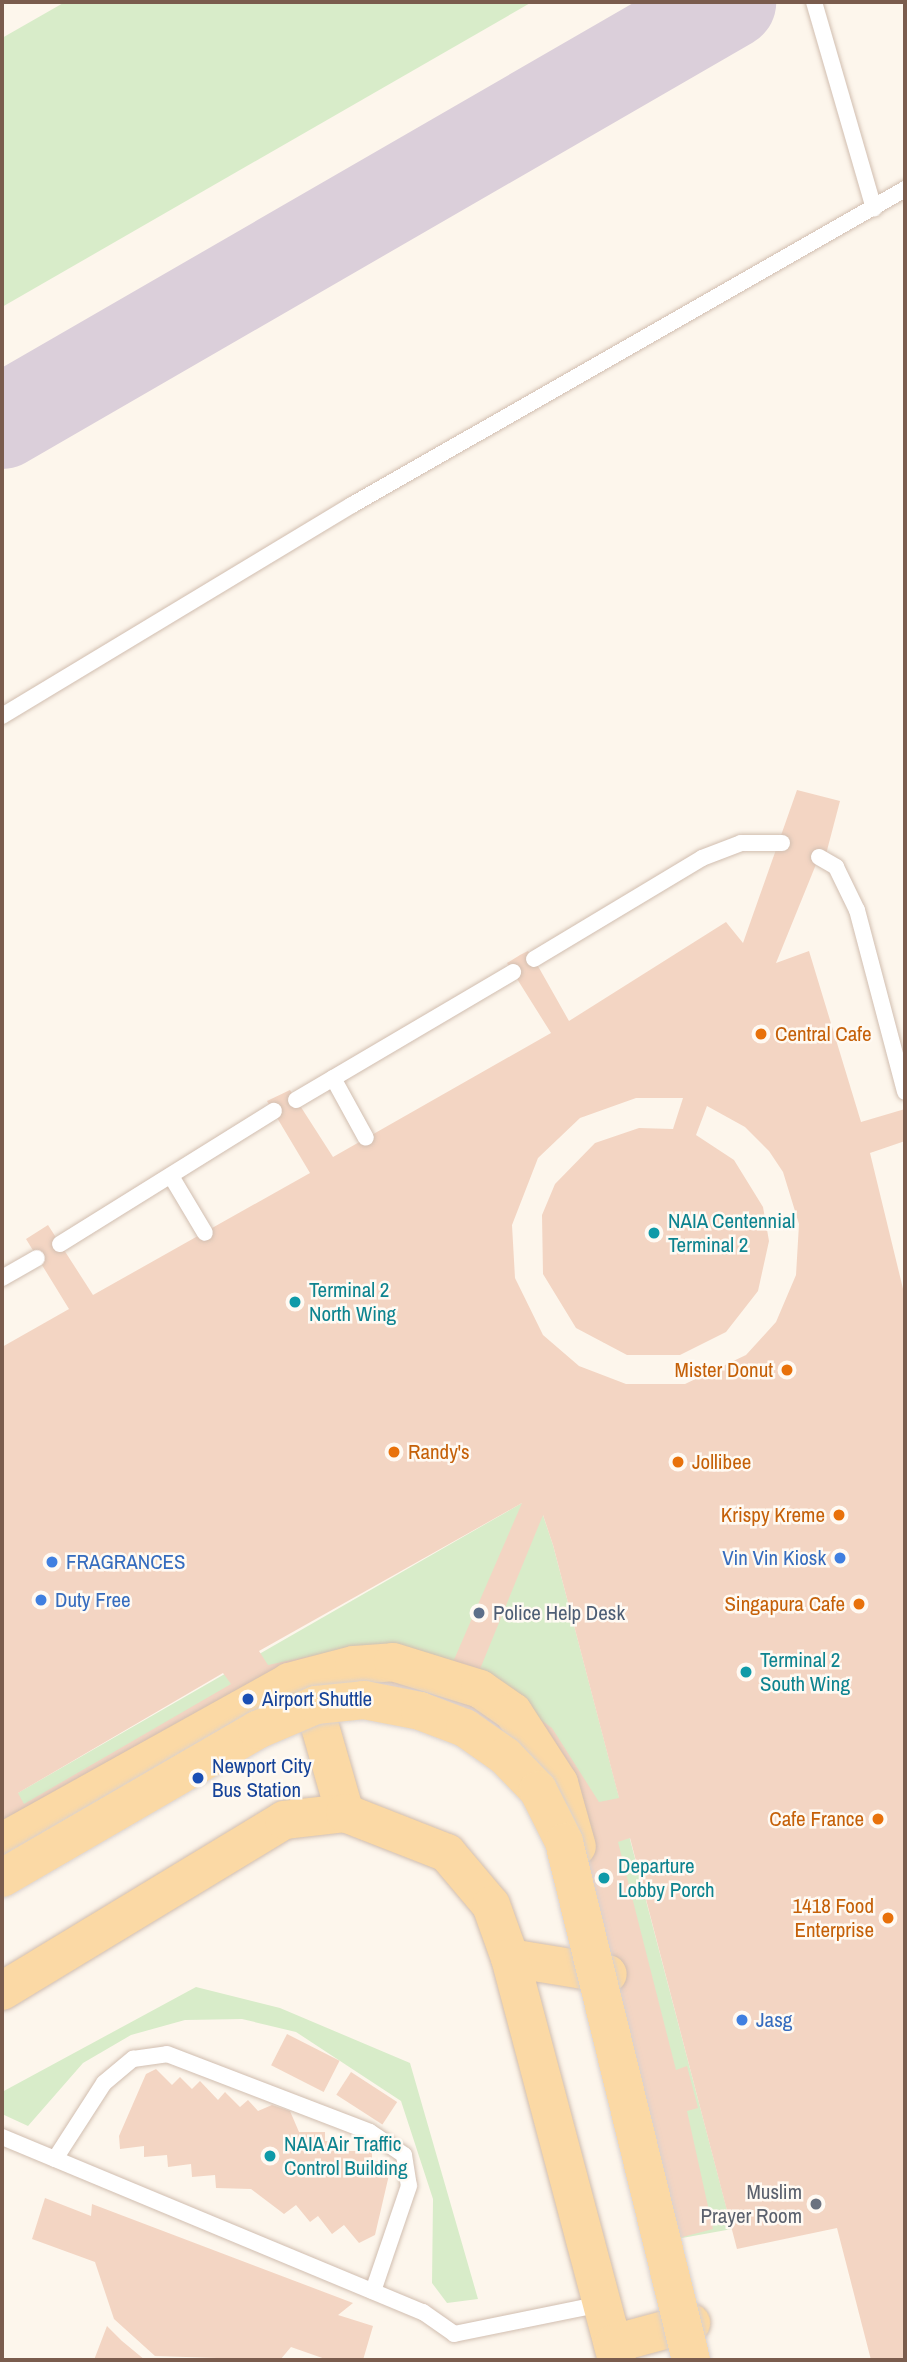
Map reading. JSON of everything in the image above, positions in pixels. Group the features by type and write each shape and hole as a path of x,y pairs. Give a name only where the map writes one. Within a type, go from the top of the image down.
{"main road":[{"path":"2,1842 202,1727 306,1678 393,1662 480,1689 513,1712 543,1749 559,1783 608,1974 691,2342"},
{"path":"306,1678 345,1813"},
{"path":"2,1878 257,1730 316,1705 364,1700 420,1710 495,1749 538,1790 564,1842 691,2342 699,2360"},
{"path":"2,1991 284,1820 345,1813 447,1853 491,1905 510,1958 615,2352 691,2342"},
{"path":"510,1958 608,1974"}],"lane":[{"path":"814,2 874,208"},
{"path":"2,716 352,505 905,189"},
{"path":"534,959 702,858 741,843 782,844"},
{"path":"819,857 836,867 858,910 905,1092"},
{"path":"296,1100 513,972"},
{"path":"333,1078 366,1138"},
{"path":"60,1244 274,1111"},
{"path":"171,1176 205,1233"},
{"path":"2,1278 37,1258"},
{"path":"55,2159 104,2083 133,2059 167,2054 370,2132 404,2155 409,2186 373,2291"},
{"path":"2,2137 423,2312 454,2334 602,2304"}],"green space":[{"path":"65,2 532,2 2,307 2,38"},
{"path":"522,1503 543,1515 553,1545 732,2229 671,2240 539,1786 374,1695 2,1866 2,1802"},
{"path":"196,1987 280,2008 410,2063 478,2299 447,2303 432,2283 433,2199 401,2101 296,2032 242,2019 185,2020 131,2035 83,2063 28,2126 2,2114 2,2092"}],"building":[{"path":"797,790 840,801 825,858 819,857 776,963 809,951 861,1122 905,1109 905,1141 870,1153 905,1297 905,2360 871,2360 837,2228 737,2249 630,1838 618,1842 676,2070 687,2066 698,2108 687,2111 713,2229 671,2240 539,1786 374,1695 2,1866 2,1347 69,1309 26,1239 48,1225 93,1295 310,1173 267,1101 290,1090 333,1157 551,1033 507,963 520,955 528,951 534,959 569,1021 726,922 743,943","holes":["636,1098 683,1098 673,1129 639,1128 595,1143 555,1184 542,1215 543,1274 576,1328 627,1355 680,1355 726,1332 758,1291 769,1241 763,1207 734,1160 696,1135 707,1106 745,1127 769,1151 783,1172 799,1224 796,1275 776,1322 746,1355 685,1384 626,1384 579,1366 543,1335 515,1278 512,1225 538,1158 580,1118","522,1503 453,1662 344,1649 268,1665 259,1651","543,1515 619,1798 599,1802 552,1728 478,1674","223,1673 231,1684 24,1804 18,1793"]},
{"path":"287,2034 340,2061 324,2092 271,2065"},
{"name":"NAIA Air Traffic Control Building","path":"156,2069 172,2085 180,2077 192,2089 200,2081 218,2100 225,2092 240,2107 248,2100 258,2111 272,2105 290,2111 299,2132 325,2132 325,2141 346,2142 347,2151 372,2151 372,2161 392,2162 375,2235 359,2243 344,2225 332,2234 318,2216 310,2222 296,2205 284,2214 251,2189 216,2188 215,2175 192,2177 191,2164 168,2167 167,2155 144,2157 144,2146 120,2149 119,2136 146,2074"},
{"path":"351,2072 397,2102 382,2125 336,2095"},
{"path":"45,2198 91,2216 92,2204 353,2303 338,2315 373,2326 363,2360 328,2360 291,2347 280,2360 155,2356 114,2319 95,2262 32,2239"},
{"path":"107,2326 122,2341 145,2360 94,2360"}],"taxiway":[{"path":"2,422 729,2"}],"place":[{"name":"Central Cafe","path":"761,1034"},
{"name":"NAIA Centennial Terminal 2","path":"654,1233"},
{"name":"Terminal 2 North Wing","path":"295,1302"},
{"name":"Mister Donut","path":"787,1370"},
{"name":"Randy's","path":"394,1452"},
{"name":"Jollibee","path":"678,1462"},
{"name":"Krispy Kreme","path":"839,1515"},
{"name":"Vin Vin Kiosk","path":"840,1558"},
{"name":"FRAGRANCES","path":"52,1562"},
{"name":"Duty Free","path":"41,1600"},
{"name":"Singapura Cafe","path":"859,1604"},
{"name":"Police Help Desk","path":"479,1613"},
{"name":"Terminal 2 South Wing","path":"746,1672"},
{"name":"Airport Shuttle","path":"248,1699"},
{"name":"Newport City Bus Station","path":"198,1778"},
{"name":"Cafe France","path":"878,1819"},
{"name":"Departure Lobby Porch","path":"604,1878"},
{"name":"1418 Food Enterprise","path":"888,1918"},
{"name":"Jasg","path":"742,2020"},
{"name":"NAIA Air Traffic Control Building","path":"270,2156"},
{"name":"Muslim Prayer Room","path":"816,2204"}]}
